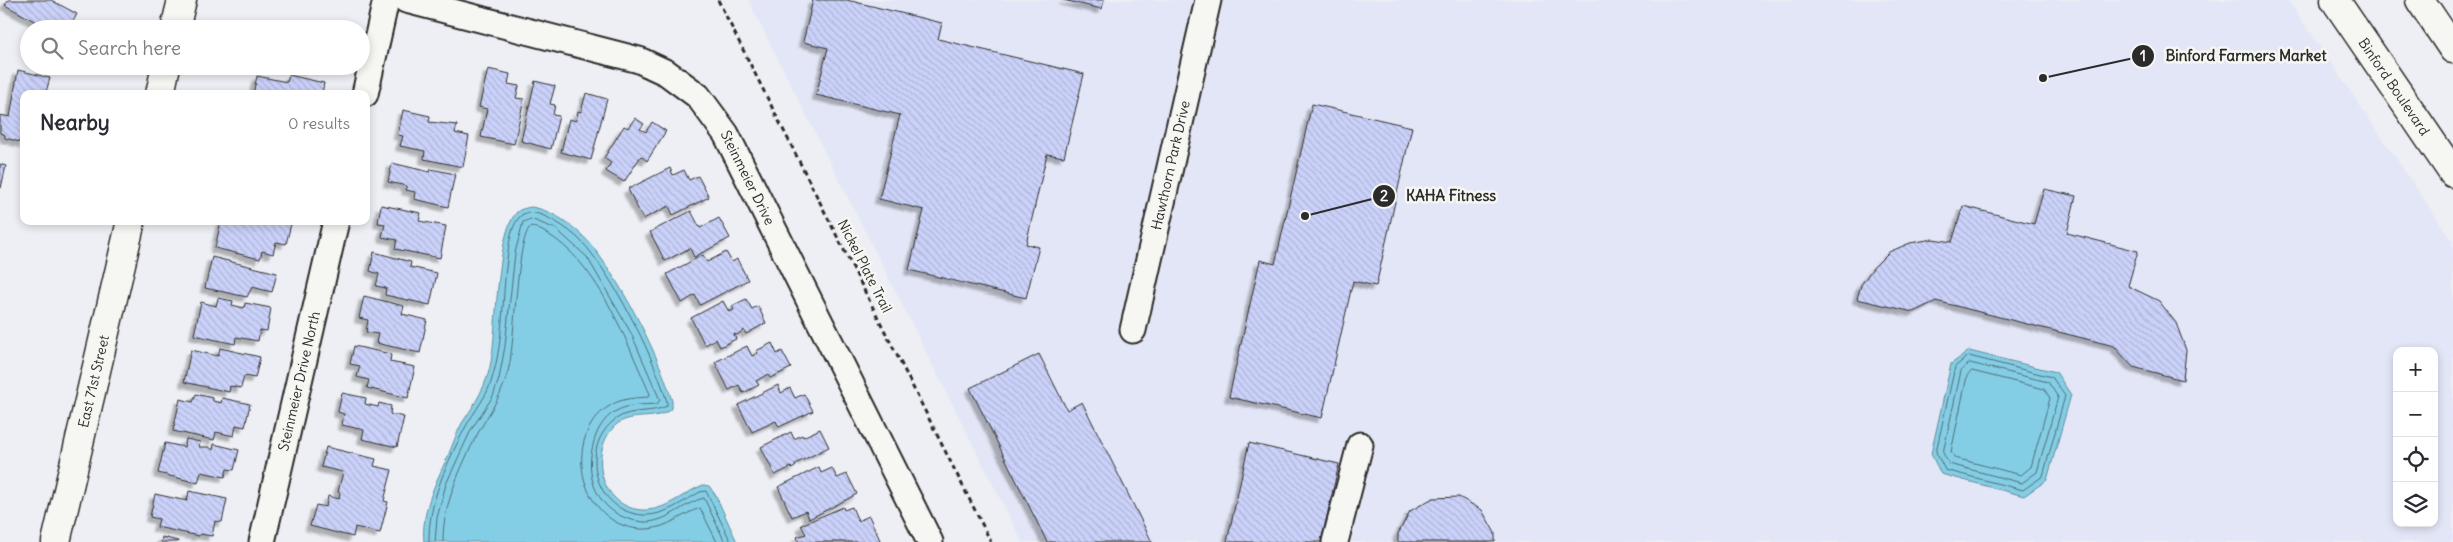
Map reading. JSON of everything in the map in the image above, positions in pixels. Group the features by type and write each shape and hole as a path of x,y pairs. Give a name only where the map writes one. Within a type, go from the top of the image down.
{"main road":[{"path":"177,20 182,0"},
{"name":"Binford Boulevard","path":"2335,0 2453,173"},
{"path":"2420,0 2453,49"},
{"path":"161,90 164,75"},
{"name":"East 71st Street","path":"56,542 129,225"}],"street":[{"path":"370,72 386,0"},
{"name":"Steinmeier Drive","path":"406,0 630,57 667,72 698,96 726,134 930,542"},
{"name":"Hawthorn Park Drive","path":"1132,330 1208,0"},
{"path":"366,90 369,75"},
{"name":"Steinmeier Drive North","path":"262,542 335,225"},
{"path":"1335,542 1360,445"}],"path":[{"name":"Nickel Plate Trail","path":"718,0 992,542"}],"shaded area":[{"path":"748,0 2288,0 2453,242 2453,542 1022,542"}],"water":[{"path":"531,207 549,212 567,223 590,244 607,266 640,323 659,364 672,401 672,408 665,413 626,420 618,423 612,429 605,441 601,455 601,469 604,482 620,503 632,508 647,510 662,507 703,485 709,486 716,496 737,542 424,542 427,509 434,488 460,427 487,379 493,347 501,260 510,223 518,211"},
{"path":"1969,351 2056,372 2071,395 2047,480 2024,496 1941,474 1931,454 1951,364"}],"building":[{"path":"8,0 51,0 77,14 74,20 32,20 5,5"},
{"path":"813,0 847,0 942,23 938,39 1084,74 1064,157 1047,154 1026,244 1039,247 1026,298 909,270 924,210 879,199 900,115 816,95 828,48 803,42"},
{"path":"1063,0 1104,0 1102,9"},
{"path":"488,69 510,74 508,84 519,86 516,98 524,99 514,144 481,137 487,109 479,107"},
{"path":"18,70 20,70 20,75 38,75 50,78 47,90 20,90 20,142 5,138 5,135 0,133 0,115 10,117"},
{"path":"289,75 324,83 323,90 254,90 257,76 287,82"},
{"path":"535,81 555,86 550,104 555,105 553,115 559,116 551,149 521,141"},
{"path":"586,93 607,99 591,160 561,152 569,119 576,121 578,111 581,112"},
{"path":"1312,104 1412,127 1376,286 1353,281 1322,418 1229,397 1260,260 1275,264"},
{"path":"403,110 430,116 429,122 457,125 455,133 469,136 463,167 424,159 425,151 400,146 403,136 398,135"},
{"path":"635,118 644,124 640,129 646,132 652,122 666,131 647,161 641,156 624,182 606,171 611,163 604,158 624,126 628,128"},
{"path":"392,163 430,172 431,169 455,174 448,207 414,199 415,192 406,190 407,186 388,182"},
{"path":"0,164 6,166 1,188 0,188"},
{"path":"670,168 673,175 684,170 689,180 698,176 709,197 673,215 669,206 643,219 628,189"},
{"path":"2044,189 2076,196 2067,233 2138,251 2128,286 2159,301 2176,323 2186,350 2183,380 2133,367 2114,346 1936,301 1913,312 1857,299 1861,285 1873,268 1889,252 1910,243 1933,239 1952,242 1963,206 2034,224"},
{"path":"381,205 421,213 419,221 446,226 440,258 395,249 397,240 382,237 385,224 378,223"},
{"path":"691,211 700,228 719,218 730,238 694,257 690,248 665,261 650,232"},
{"path":"220,225 291,225 286,244 276,242 273,254 262,251 260,259 215,248"},
{"path":"374,252 411,262 410,267 437,273 430,305 385,295 386,288 376,286 379,274 370,271"},
{"path":"726,252 732,262 737,259 748,280 700,305 695,295 682,303 667,274 703,255 707,262"},
{"path":"212,257 277,273 272,292 252,287 247,297 205,288"},
{"path":"364,296 404,306 402,314 427,320 420,353 376,343 378,334 366,332 368,320 359,318"},
{"path":"218,298 233,301 232,305 244,308 245,303 271,308 267,331 260,330 258,341 236,337 235,344 194,335 201,302 216,306"},
{"path":"746,299 752,309 758,306 766,323 746,334 744,330 737,335 734,334 736,339 720,347 716,339 705,345 691,318 723,301 729,312 734,310 732,306"},
{"path":"772,343 777,354 782,351 791,368 770,378 768,374 756,381 759,385 743,393 739,385 729,390 715,362 747,346 752,356 758,353 756,351"},
{"path":"354,346 391,354 390,362 415,367 408,398 367,388 369,380 357,377 360,366 350,364"},
{"path":"220,348 260,357 255,378 244,376 241,388 230,386 229,392 184,382 191,350 218,356"},
{"path":"1039,354 1067,410 1082,402 1152,542 1047,542 970,388"},
{"path":"778,385 781,393 790,388 795,398 804,394 813,411 779,427 776,421 752,432 738,405"},
{"path":"342,393 366,398 365,404 378,407 379,403 391,406 390,414 404,417 397,447 362,439 364,430 342,425 344,414 338,412"},
{"path":"196,394 213,398 213,401 221,403 222,398 250,404 245,427 236,425 234,436 216,432 214,440 173,431 180,399 193,402"},
{"path":"820,429 829,447 795,464 796,466 792,469 791,467 775,475 761,447 791,432 794,439"},
{"path":"186,439 200,442 199,447 209,447 213,450 214,444 239,450 234,470 227,469 225,477 201,472 198,483 158,473 165,443 184,447"},
{"path":"1249,443 1339,464 1321,542 1227,542"},
{"path":"326,447 376,459 374,466 392,470 384,501 388,502 380,533 355,527 353,537 310,526 316,505 326,507 328,496 339,499 340,493 338,492 343,472 321,467"},
{"path":"819,467 821,473 832,468 837,478 847,474 857,494 809,519 806,511 792,517 778,487"},
{"path":"189,491 227,499 222,522 215,521 212,536 200,534 199,536 157,527 159,519 150,517 155,494 187,501"},
{"path":"1459,497 1482,510 1495,533 1495,542 1398,542 1398,534 1410,511 1433,498"},
{"path":"843,507 844,510 852,507 858,521 869,516 880,540 875,542 799,542 797,537 806,534 801,525"},
{"path":"162,537 178,541 178,542 161,542"}],"place":[{"name":"Binford Farmers Market","path":"2043,78"},
{"name":"KAHA Fitness","path":"1305,216"}]}
